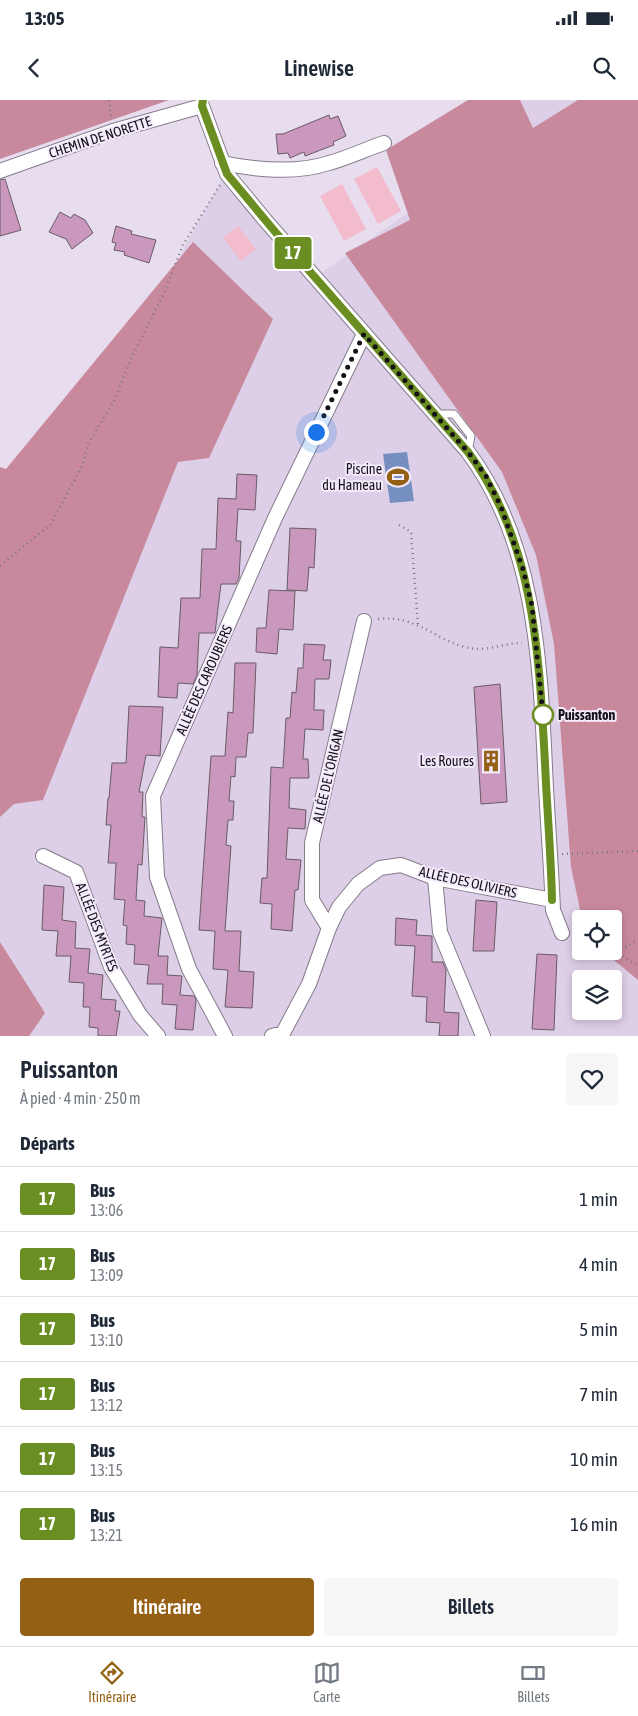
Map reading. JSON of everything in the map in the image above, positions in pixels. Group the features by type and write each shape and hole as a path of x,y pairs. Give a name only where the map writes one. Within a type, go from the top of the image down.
{"street":[{"name":"CHEMIN DE NORETTE","path":"0,170 202,103"},
{"path":"202,103 225,168 364,334 468,452 486,476 501,507 523,569 532,606 542,715 552,900 553,910 562,933"},
{"path":"225,168 302,169 329,163 384,143"},
{"name":"ALLÉE DES CAROUBIERS","path":"226,1036 189,969 157,877 153,796 275,518 364,334"},
{"name":"ALLÉE DE L'ORIGAN","path":"329,928 312,900 312,843 364,621"},
{"name":"ALLÉE DES MYRTES","path":"43,856 76,872 111,967 140,1015 158,1036"},
{"name":"ALLÉE DES OLIVIERS","path":"282,1035 309,984 329,928 339,907 358,884 380,868 401,865 435,878 552,900"},
{"path":"435,878 440,932 483,1036"}],"path":[{"path":"109,100 113,131"},
{"path":"0,566 51,524 82,466 88,444 114,401 131,359 164,293 183,245 225,168"},
{"path":"399,525 412,532 418,625"},
{"path":"364,621 404,619 464,647 480,649 508,643 536,643"},
{"path":"550,855 638,851"},
{"path":"622,948 638,939"},
{"path":"622,956 638,966"}],"shaded area":[{"path":"0,100 169,100 0,159"},
{"path":"468,100 520,100 533,128 578,100 638,100 638,980 614,960 622,960 622,910 580,910 571,867 554,644 536,555 502,472 345,253 410,220 386,150"},
{"path":"520,100 638,100 638,1036 0,1036 0,567 166,293 185,246 224,176 318,275 532,128"},
{"path":"377,167 401,211 378,224 354,179"},
{"path":"342,184 366,229 344,241 320,196"},
{"path":"238,226 256,249 241,261 223,238"},
{"path":"193,242 273,319 209,458 178,462 43,800 14,804 0,817 0,467 6,469"},
{"path":"0,942 45,1013 29,1036 0,1036"}],"water":[{"name":"Piscine du Hameau","path":"407,452 414,501 390,503 383,454"}],"building":[{"path":"329,115 330,119 338,116 346,136 333,142 334,145 305,156 304,152 290,158 288,153 278,154 276,134 283,134"},
{"path":"5,179 21,230 0,236 0,180"},
{"path":"60,212 71,218 74,214 85,220 93,233 72,249 66,239 49,232"},
{"path":"116,226 132,231 131,234 156,240 149,263 124,255 125,252 114,250 116,243 112,242"},
{"path":"237,474 257,475 255,510 238,509 236,541 241,541 239,578 236,584 221,584 215,633 199,633 197,675 193,684 178,683 177,698 158,697 160,647 178,648 181,598 200,598 202,549 216,549 218,498 236,499"},
{"path":"290,528 316,529 314,568 309,567 307,591 287,590"},
{"path":"269,590 295,591 293,630 279,629 277,654 256,652 257,628 266,628"},
{"path":"304,644 325,645 323,660 331,660 329,679 315,679 314,710 324,710 323,730 305,729 303,759 308,759 309,778 290,778 289,808 306,810 305,829 288,828 286,859 301,860 298,890 295,890 292,931 271,929 272,904 260,903 262,878 267,878 271,767 283,768 286,718 290,718 292,692 296,693 298,668 303,668"},
{"path":"235,663 256,663 253,733 248,733 246,757 236,757 235,777 231,776 229,801 234,801 233,820 228,820 226,845 231,846 225,931 241,931 239,971 254,972 252,1008 225,1007 228,970 213,969 215,931 199,930 211,756 225,756 228,712 233,713"},
{"name":"Les Roures","path":"500,684 507,802 481,804 474,687"},
{"path":"129,706 163,707 160,756 146,755 139,792 143,792 142,817 145,817 142,865 138,864 136,900 145,901 144,916 162,918 158,956 168,956 167,975 182,976 180,995 194,996 196,1000 193,1030 175,1029 177,1005 162,1004 163,984 147,984 149,965 134,964 135,945 126,944 127,926 123,925 125,900 114,899 116,863 108,863 111,825 106,825 108,798 112,763 126,763"},
{"path":"44,885 64,887 62,920 76,922 75,948 90,949 88,973 103,975 101,999 116,1000 115,1011 120,1011 116,1036 98,1036 98,1028 89,1027 90,1007 83,1007 84,983 69,982 71,956 56,956 58,931 42,930"},
{"path":"476,900 497,902 494,951 473,951"},
{"path":"396,918 417,920 416,935 432,936 432,962 443,962 446,970 444,1012 459,1013 458,1036 439,1036 440,1023 426,1022 427,997 412,996 415,946 395,945"},
{"path":"537,954 557,955 554,1030 532,1029"}],"bus line":[{"name":"17","path":"203,100 202,106 227,174 277,234 468,452 486,476 501,507 523,569 532,606 542,715 552,900"}],"place":[{"name":"Piscine du Hameau","path":"398,477"},
{"name":"Puissanton","path":"543,715"},
{"name":"Les Roures","path":"491,761"}],"route":[{"path":"316,432 364,334 468,452 486,476 501,507 523,569 532,606 543,715"}]}
